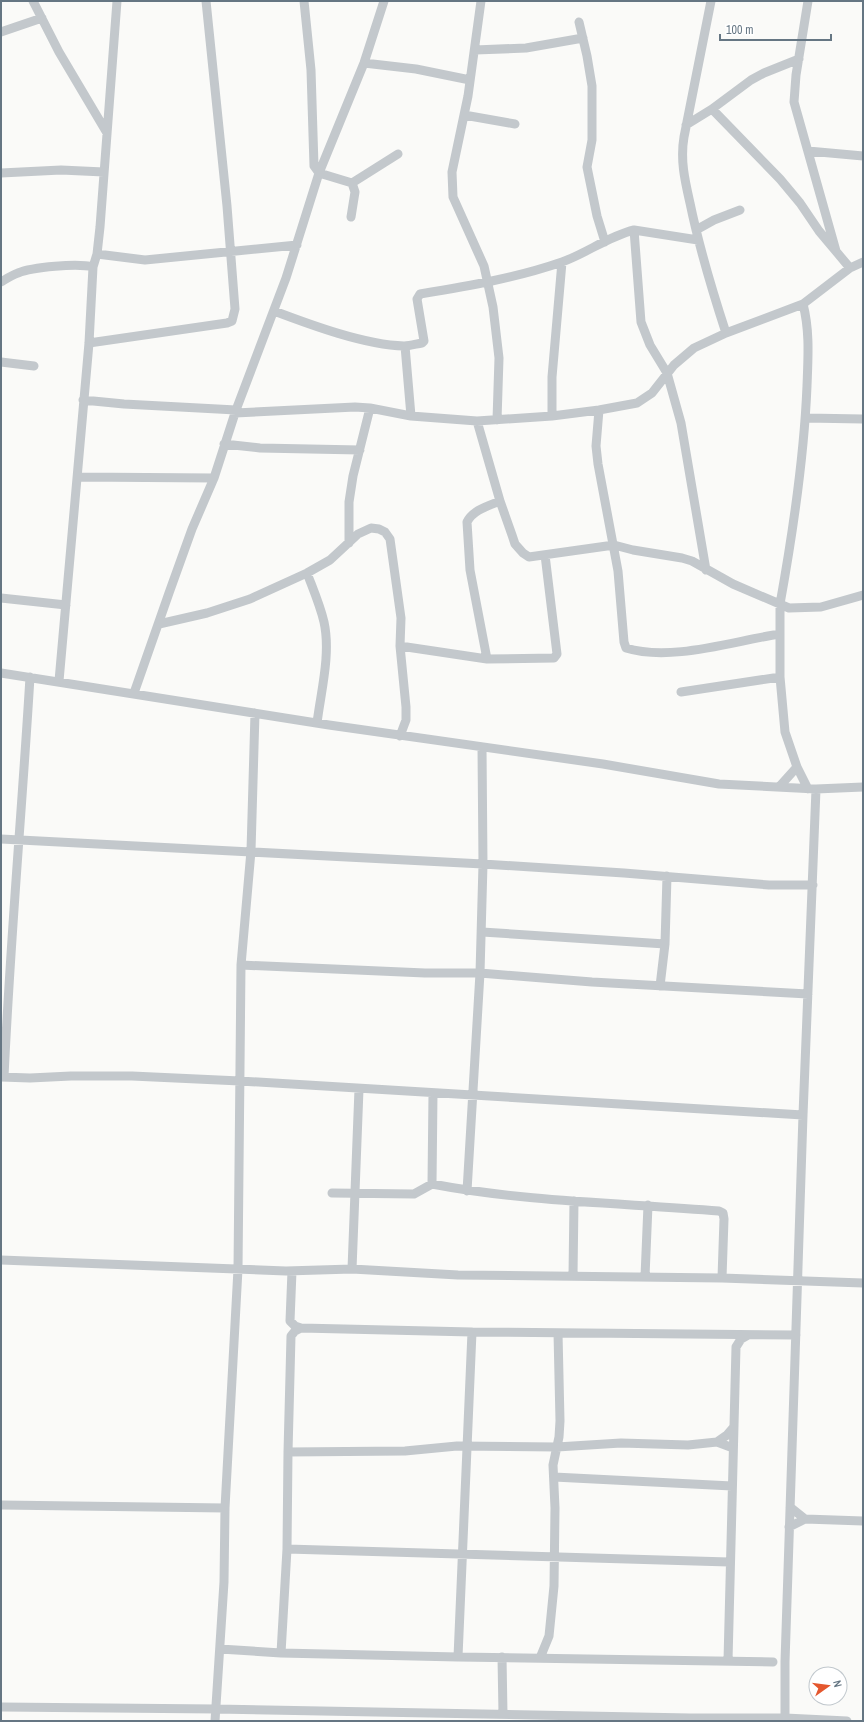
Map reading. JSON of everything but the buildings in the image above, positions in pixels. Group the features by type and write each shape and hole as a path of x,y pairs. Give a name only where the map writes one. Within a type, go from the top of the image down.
{"street":[{"path":"33,1 72,74 107,133"},
{"path":"59,681 78,477 83,400 89,343 93,267 97,254 117,1"},
{"path":"89,343 232,322 235,309 231,251 206,1"},
{"path":"304,1 311,70 314,166 319,173 352,183 398,154"},
{"path":"134,693 192,529 214,478 224,444 274,311 297,245 319,173 364,63 384,1"},
{"path":"481,1 470,80 452,172 453,197 476,245 489,283 499,358 497,420"},
{"path":"711,1 682,145 683,171 698,240 726,333"},
{"path":"808,1 794,88 794,102 829,220 836,251"},
{"path":"1,32 42,18"},
{"path":"579,22 592,86 592,140 587,167 597,216 605,242"},
{"path":"475,50 526,48 583,38"},
{"path":"686,125 712,109 751,80 764,73 799,59"},
{"path":"364,63 416,69 470,80"},
{"path":"712,109 780,179 850,268"},
{"path":"464,115 515,124"},
{"path":"808,151 863,156"},
{"path":"1,173 61,170 104,172"},
{"path":"351,217 355,192 352,183"},
{"path":"696,230 714,220 740,210"},
{"path":"634,230 641,322 650,345 667,374 681,423 706,570"},
{"path":"274,311 313,325 348,335 405,346 424,341 417,299 420,294 489,283 562,262 583,254 624,232 634,230 698,240"},
{"path":"97,254 145,260 297,245"},
{"path":"552,416 552,377 562,262"},
{"path":"83,400 236,412 339,407 370,408 411,416 476,421 552,416 599,410 637,403 652,393 674,365 694,348 726,333 803,304 850,268 863,262"},
{"path":"1,282 18,273 30,270 80,265 93,267"},
{"path":"785,1720 785,1662 789,1527 803,1115 813,885 812,789 797,767 785,732 780,677 780,604 794,520 806,418 808,328 803,304"},
{"path":"405,346 411,416"},
{"path":"1,362 34,366"},
{"path":"349,543 349,502 353,476 370,408"},
{"path":"599,410 596,446 598,464 618,571 624,642 626,648 635,651 671,654 780,634"},
{"path":"806,418 863,419"},
{"path":"476,421 500,501 515,544 529,557 614,546 682,558 692,561 706,570 789,608 820,607 863,595"},
{"path":"224,444 260,448 360,450"},
{"path":"78,477 214,478"},
{"path":"487,659 470,570 467,522 477,511 500,501"},
{"path":"159,624 230,607 307,573 330,560 358,534 371,528 379,529 385,532 390,540 401,618 400,646 406,720 400,736"},
{"path":"400,646 487,659 549,659 556,657 545,555"},
{"path":"307,573 324,622 326,636 326,655 317,723"},
{"path":"1,598 66,605"},
{"path":"1,673 400,736 603,764 719,784 812,789 863,787"},
{"path":"30,677 20,840 2,1077 30,1078 132,1076 240,1081 803,1115"},
{"path":"681,692 780,677"},
{"path":"216,1721 224,1582 226,1508 238,1269 241,965 251,851 255,713"},
{"path":"467,1191 474,1096 482,932 482,747"},
{"path":"779,787 797,767"},
{"path":"1,839 483,864 769,884 813,885"},
{"path":"660,986 665,944 667,876"},
{"path":"482,932 665,944"},
{"path":"241,965 425,973 480,973 660,986 808,994"},
{"path":"352,1269 359,1089"},
{"path":"432,1184 433,1093"},
{"path":"332,1193 356,1195 414,1194 432,1184 467,1191 574,1201 719,1211 723,1213 724,1219 722,1278"},
{"path":"573,1276 574,1201"},
{"path":"645,1277 648,1205"},
{"path":"1,1260 292,1271 352,1269 458,1275 722,1278 863,1283"},
{"path":"292,1271 290,1321 295,1326 301,1328 472,1332 796,1335"},
{"path":"281,1653 287,1549 291,1336 295,1331 301,1328"},
{"path":"458,1657 472,1332"},
{"path":"540,1658 549,1636 554,1586 554,1458 560,1421 558,1333"},
{"path":"722,1335 736,1346"},
{"path":"728,1661 729,1562 736,1346 748,1335"},
{"path":"717,1442 727,1435 733,1428"},
{"path":"288,1452 404,1451 467,1446 556,1447 621,1443 688,1445 717,1442 733,1448"},
{"path":"554,1477 732,1486"},
{"path":"1,1505 226,1508"},
{"path":"790,1507 805,1519"},
{"path":"789,1527 805,1519 863,1521"},
{"path":"287,1549 729,1562"},
{"path":"220,1649 281,1653 773,1662"},
{"path":"502,1657 503,1714"},
{"path":"1,1707 304,1711 380,1717 455,1717 503,1714 534,1718 846,1721"},
{"path":"304,1711 304,1721"}]}
